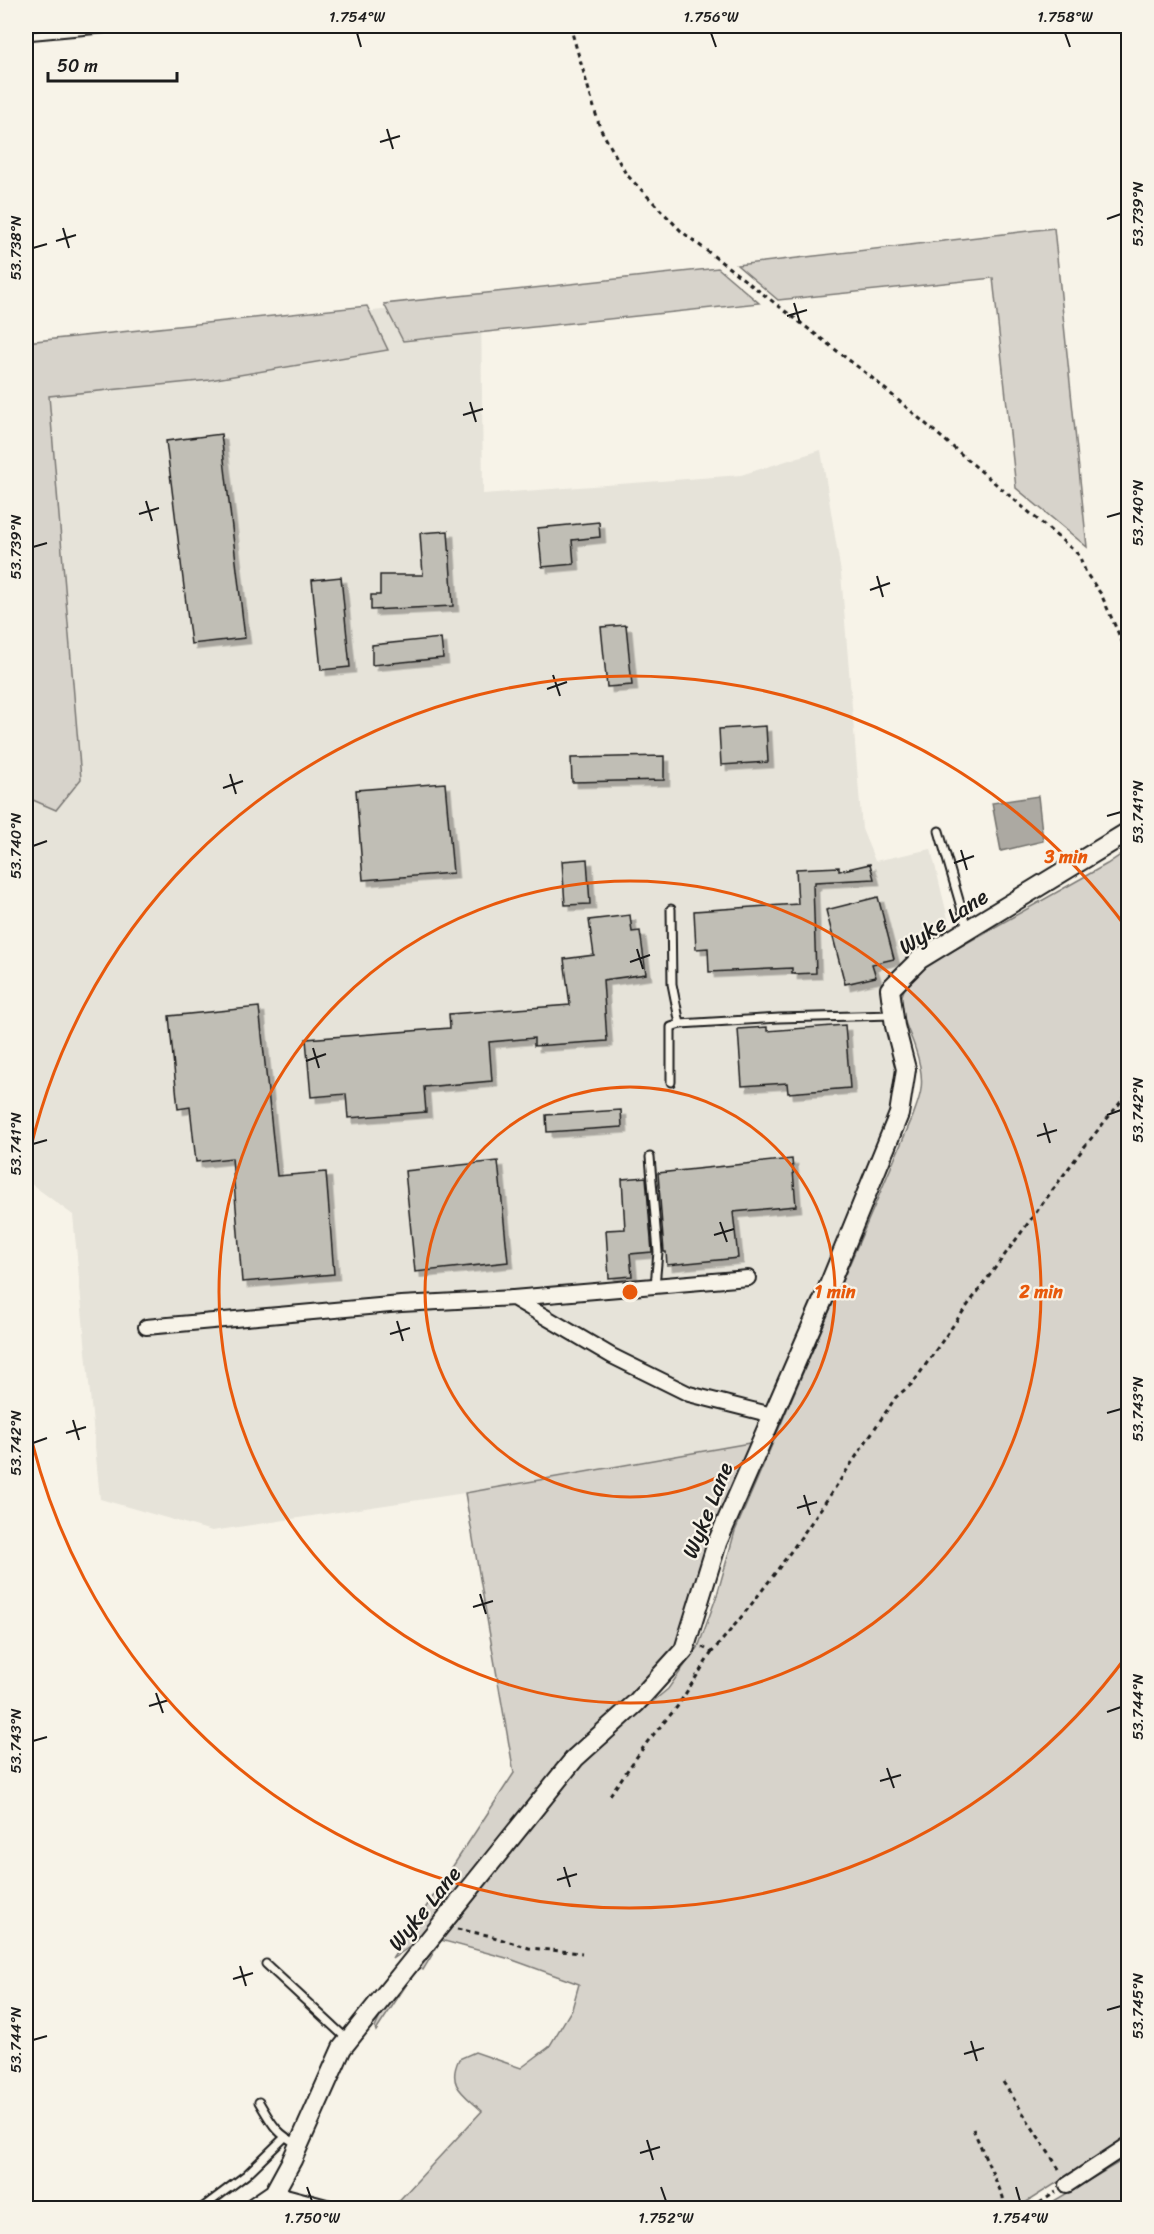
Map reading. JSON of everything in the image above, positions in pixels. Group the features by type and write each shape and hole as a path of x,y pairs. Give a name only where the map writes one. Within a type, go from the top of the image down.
{"street":[{"name":"Wyke Lane","path":"252,2208 274,2193 291,2141 348,2040 575,1758 643,1696 684,1650 717,1544 823,1300 899,1114 906,1069 893,1016 890,989 920,959 1128,832"},
{"path":"146,1327 401,1304 513,1298 748,1278"},
{"path":"513,1298 612,1356 689,1394 772,1415"},
{"path":"1067,2185 1128,2145"},
{"path":"274,2193 330,2208"}],"lane":[{"path":"26,36 132,26"},
{"path":"939,831 968,930"},
{"path":"671,909 672,984 680,1023"},
{"path":"670,1082 671,1027 680,1023 893,1016"},
{"path":"650,1157 658,1252 655,1286"},
{"path":"266,1964 348,2040"},
{"path":"202,2208 291,2141 274,2127 259,2102"}],"path":[{"path":"570,26 600,128 626,174 681,231 871,377 1079,555 1086,573 1101,594 1128,655"},
{"path":"610,1795 648,1741 677,1707 712,1652 746,1614 798,1543 896,1398 913,1383 1085,1146 1128,1094"},
{"path":"688,1639 712,1652"},
{"path":"441,1925 487,1935 529,1948 582,1953"},
{"path":"1003,2082 1061,2171 1067,2185 1032,2208"},
{"path":"973,2129 1003,2197 1004,2208"}],"shaded area":[{"path":"1054,228 1087,547 1016,488 993,278 778,300 737,265"},
{"path":"718,268 759,303 403,341 384,304"},
{"path":"481,301 483,494 741,475 821,450 841,573 862,829 875,861 931,849 953,939 890,989 895,1026 899,1114 761,1441 465,1493 212,1531 100,1499 73,1215 26,1180 26,343"},
{"path":"367,306 388,350 210,380 49,396 81,779 56,810 26,797 26,342"},
{"path":"1038,796 1043,841 1001,851 992,803"},
{"path":"1128,850 1128,2138 1017,2208 392,2208 482,2111 463,2094 456,2083 456,2068 459,2059 475,2052 521,2068 549,2047 572,2009 579,1984 510,1959 441,1940 423,1970 418,1967 376,2031 375,2028 381,2014 438,1927 392,1959 514,1773 465,1493 761,1441 684,1650 587,1749 640,1712 668,1689 699,1645 717,1595 735,1531 919,1099 920,1068 901,1002 906,986 916,974 938,959"},
{"path":"1128,2157 1128,2208 1042,2208"}],"building":[{"path":"221,434 245,638 191,644 166,441"},
{"path":"599,522 600,537 572,540 574,564 542,567 538,528"},
{"path":"448,531 453,606 371,610 371,595 380,595 380,575 423,575 420,533"},
{"path":"341,577 350,667 321,670 312,580"},
{"path":"626,625 632,685 607,687 601,627"},
{"path":"441,638 443,658 372,665 372,645"},
{"path":"766,726 768,762 721,765 719,729"},
{"path":"664,756 664,780 572,782 571,758"},
{"path":"445,783 453,873 363,880 356,790"},
{"path":"587,859 590,904 565,905 562,861"},
{"path":"870,864 874,879 815,882 813,885 816,973 792,974 792,968 709,972 708,948 696,949 694,911 798,904 796,869 839,867 839,871"},
{"path":"878,897 894,959 872,964 876,977 845,984 826,910"},
{"path":"630,915 632,932 640,931 646,974 603,980 607,1041 534,1046 534,1038 489,1042 492,1081 424,1087 426,1112 348,1118 346,1094 311,1097 306,1039 450,1028 449,1014 570,1005 564,959 594,955 589,920"},
{"path":"259,1007 277,1176 326,1172 334,1274 242,1282 232,1158 196,1162 190,1107 178,1109 169,1016"},
{"path":"845,1025 850,1088 788,1093 787,1083 742,1086 738,1029 767,1027 767,1031"},
{"path":"621,1110 622,1127 547,1132 546,1115"},
{"path":"792,1159 796,1206 733,1212 738,1258 667,1265 658,1173"},
{"path":"498,1161 508,1262 415,1272 405,1171"},
{"path":"646,1177 652,1252 630,1254 632,1276 609,1278 606,1230 625,1229 622,1179"}]}
